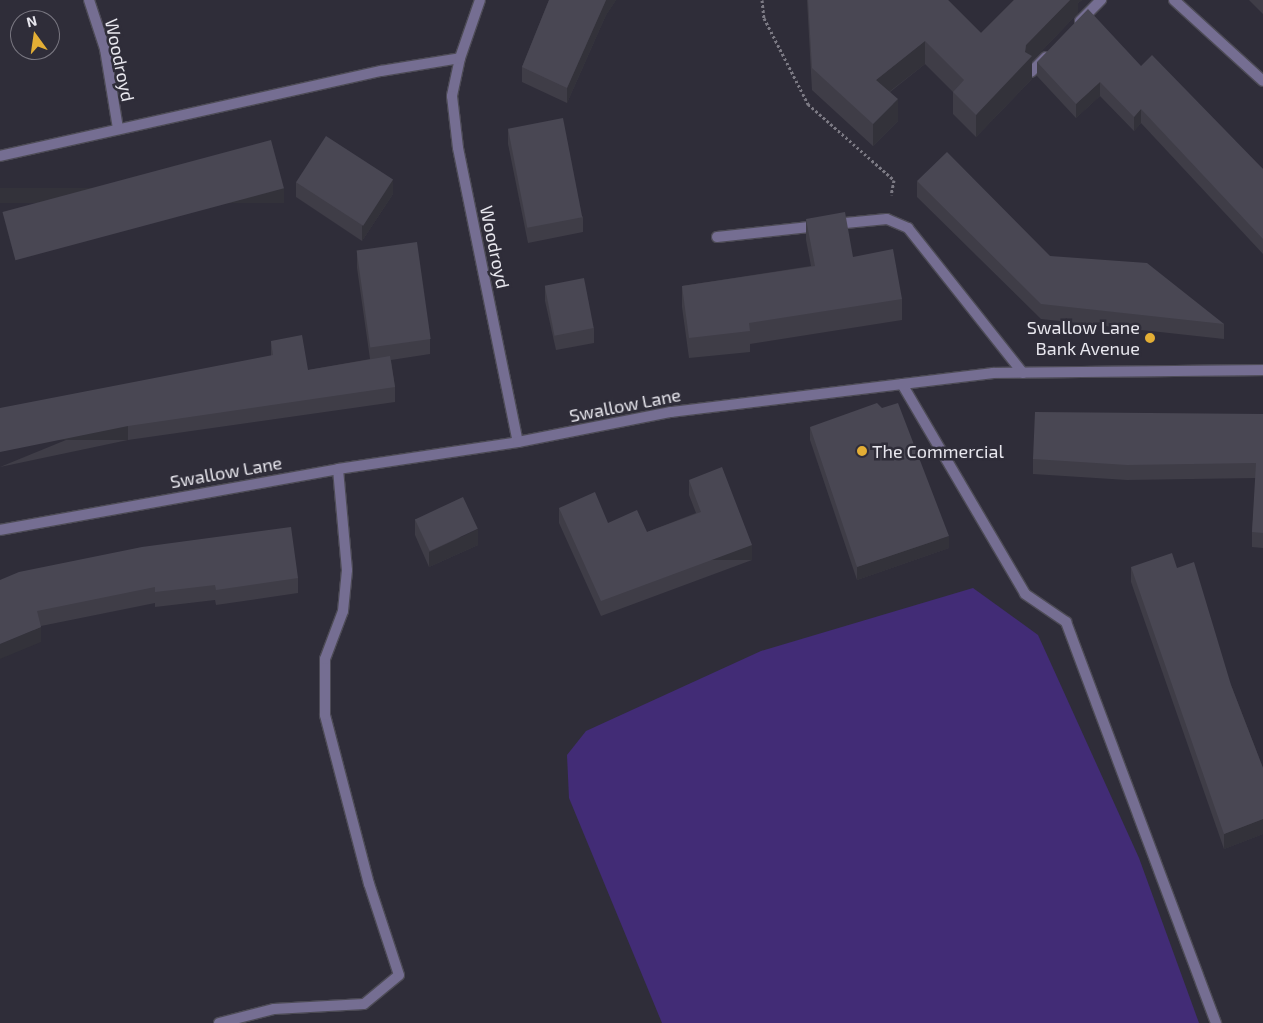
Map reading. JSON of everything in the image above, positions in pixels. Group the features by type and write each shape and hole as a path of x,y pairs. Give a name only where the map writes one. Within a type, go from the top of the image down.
{"street":[{"name":"Woodroyd","path":"89,0 105,49 118,128"},
{"name":"Woodroyd","path":"480,0 460,58 452,96 458,148 518,442"},
{"path":"1069,33 1101,0"},
{"path":"1174,0 1263,81"},
{"path":"1030,72 1056,46"},
{"name":"Woodroyd","path":"0,156 118,128 460,58"},
{"path":"717,237 887,219 908,228 1023,373"},
{"name":"Swallow Lane","path":"0,530 338,469 518,442 671,412 902,384 1023,373 1263,370"},
{"path":"902,384 1024,594 1066,622 1216,1023"},
{"path":"219,1023 274,1009 364,1004 399,975 369,884 325,715 325,659 343,610 347,570 338,469"}],"path":[{"path":"762,0 764,18 808,104 894,180 887,219"}],"shaded area":[{"path":"973,588 1038,635 1139,858 1199,1023 662,1023 569,798 567,755 586,731 761,651"}],"building":[{"path":"549,0 606,0 567,88 522,67"},
{"path":"808,0 948,0 981,33 1014,0 1070,0 1026,45 1025,52 1032,56 976,115 953,92 964,80 925,41 876,80 898,99 873,124 812,68"},
{"path":"1088,9 1141,66 1152,55 1263,169 1263,239 1141,109 1134,117 1100,82 1076,104 1037,62"},
{"path":"563,118 582,217 527,228 508,129"},
{"path":"326,136 393,180 363,226 296,182"},
{"path":"271,140 284,188 15,260 2,212"},
{"path":"947,152 1050,256 1147,263 1224,324 1041,304 917,181"},
{"path":"845,212 853,257 893,249 902,299 749,323 750,331 689,338 682,286 815,266 806,219"},
{"path":"417,242 431,339 370,348 357,250"},
{"path":"584,278 594,328 554,336 545,286"},
{"path":"302,335 308,370 390,356 395,387 128,426 0,452 0,408 273,355 271,341"},
{"path":"877,403 882,408 898,403 949,536 857,567 810,427"},
{"path":"1035,412 1263,414 1263,533 1252,532 1256,463 1127,465 1033,459"},
{"path":"722,467 752,545 601,601 559,508 595,492 608,523 637,510 647,532 701,512 689,480"},
{"path":"463,497 478,529 430,551 415,519"},
{"path":"291,527 298,578 216,590 215,585 155,592 155,587 37,611 41,627 0,644 0,580 19,572 142,547"},
{"path":"1172,553 1177,568 1194,562 1231,685 1263,768 1263,819 1224,834 1131,567"}],"place":[{"name":"Swallow Lane Bank Avenue","path":"1150,338"},
{"name":"The Commercial","path":"862,451"}]}
